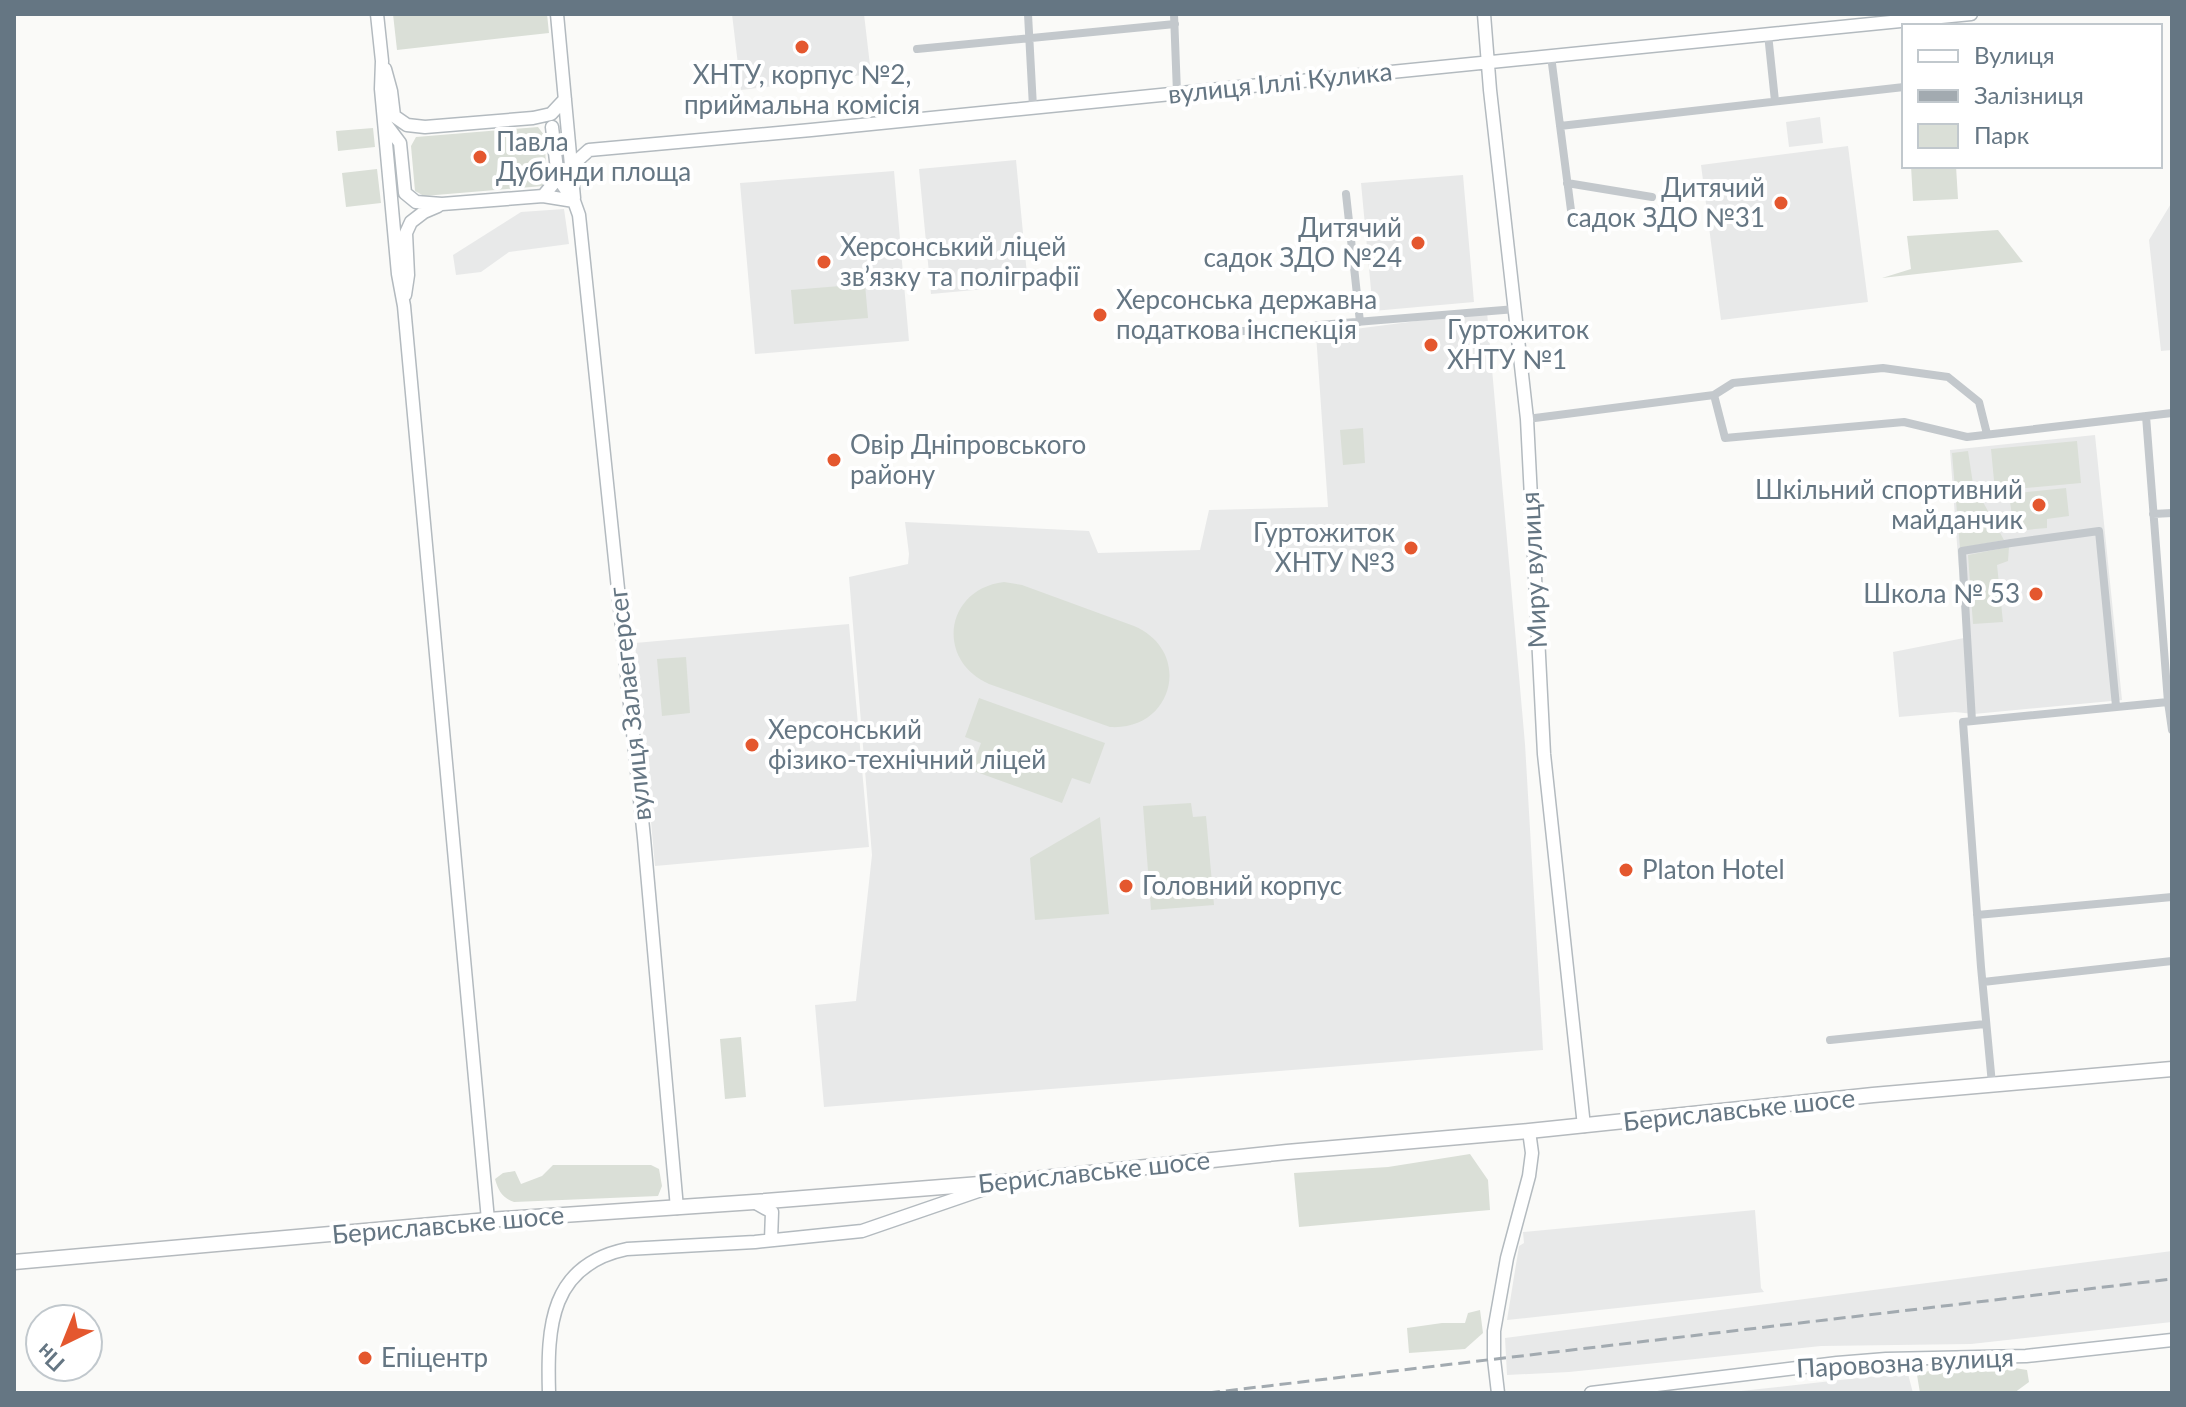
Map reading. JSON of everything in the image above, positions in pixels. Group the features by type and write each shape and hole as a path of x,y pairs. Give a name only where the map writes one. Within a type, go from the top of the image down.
{"main road":[{"name":"Бериславське шосе","path":"14,1262 488,1220 1005,1182 1287,1152 2172,1069"}],"street":[{"path":"377,14 398,274 404,306 488,1220"},
{"path":"382,61 394,116 407,125 425,127 551,114 565,99 557,14"},
{"path":"1028,14 1033,107"},
{"name":"Миру вулиця","path":"1484,14 1527,419 1544,754 1584,1126"},
{"name":"вулиця Іллі Кулика","path":"589,150 1971,14"},
{"path":"917,49 1029,39 1174,19 1177,93"},
{"path":"1768,34 1775,101"},
{"path":"1551,56 1572,218"},
{"path":"1560,126 1902,87"},
{"name":"вулиця Залаегерсег","path":"565,99 644,838 677,1208"},
{"path":"533,118 589,150 543,196"},
{"path":"385,123 400,143 405,193 416,202 442,204 543,196 574,201"},
{"path":"389,159 409,133 425,127"},
{"path":"552,127 558,178 574,201"},
{"path":"1567,183 1652,197"},
{"path":"1346,194 1360,322"},
{"path":"404,306 408,275 406,233 411,222 442,204"},
{"path":"1183,336 1516,309"},
{"path":"1527,419 1714,395 1733,383 1883,368 1948,377 1979,402 1987,434"},
{"path":"1714,395 1725,438 1904,422 1967,437 2172,413"},
{"path":"2146,416 2153,514 2167,609 2172,730"},
{"path":"2153,514 2172,513"},
{"path":"1992,1084 1977,915 1962,551 2099,531 2116,706"},
{"path":"1968,721 2170,702"},
{"path":"1977,915 2172,897"},
{"path":"1983,982 2172,961"},
{"path":"1830,1040 1985,1024"},
{"path":"1498,1393 1494,1331 1507,1258 1529,1176 1532,1153 1529,1131"},
{"path":"549,1393 548,1361 555,1310 562,1293 579,1270 610,1253 627,1249 862,1231 1005,1182"},
{"path":"754,1202 772,1212 771,1240"},
{"name":"Паровозна вулиця","path":"1591,1393 1837,1363 2026,1356 2172,1340"}],"shaded area":[{"name":"ХНТУ, корпус №2, приймальна комісія","path":"732,14 864,14 871,74 741,90"},
{"path":"1820,117 1823,143 1789,147 1786,122"},
{"name":"Дитячий садок ЗДО №31","path":"1848,146 1868,302 1721,320 1701,165"},
{"path":"1016,160 1028,285 931,294 919,169"},
{"name":"Херсонський ліцей зв’язку та поліграфії","path":"894,171 909,341 755,354 740,183"},
{"name":"Дитячий садок ЗДО №24","path":"1463,175 1474,302 1373,311 1361,183"},
{"path":"2172,202 2172,350 2161,351 2149,240"},
{"path":"564,209 569,244 509,252 481,272 456,275 453,255 521,212"},
{"path":"1487,312 1525,744 1543,1050 824,1107 815,1005 856,1001 872,855 849,577 908,564 905,522 1089,531 1098,553 1200,550 1209,510 1328,507 1316,334"},
{"name":"Школа № 53","path":"2095,435 2122,700 1974,714 1955,712 1899,717 1893,652 1964,638 1950,450"},
{"name":"Херсонський фізико-технічний ліцей","path":"849,624 869,847 655,866 635,643"},
{"path":"1755,1210 1761,1288 1764,1292 1507,1320 1519,1246 1524,1243 1523,1232"},
{"path":"2172,1251 2172,1322 1971,1344 1821,1346 1569,1372 1507,1375 1505,1338"},
{"path":"1908,1374 1913,1393 1723,1393 1867,1377"}],"green space":[{"path":"393,14 547,14 549,33 397,50"},
{"path":"538,127 544,135 547,178 543,186 424,196 415,191 411,146 416,137"},
{"path":"373,128 375,147 338,151 336,131"},
{"path":"1911,168 1956,168 1958,199 1913,201"},
{"path":"377,169 381,203 346,207 342,173"},
{"path":"1998,230 2023,262 1882,278 1911,269 1907,236"},
{"path":"865,284 868,318 794,324 791,290"},
{"path":"1363,428 1365,463 1343,465 1340,430"},
{"path":"2077,441 2081,483 1995,491 1991,449"},
{"path":"1968,451 1973,484 2004,540 1960,548 1952,453"},
{"name":"Шкільний спортивний майданчик","path":"2066,488 2069,516 2047,519 2047,528 2014,531 2009,494"},
{"path":"2009,547 2008,561 1997,565 2003,622 1973,624 1968,555"},
{"path":"1004,582 1022,585 1134,626 1153,638 1164,653 1169,670 1168,687 1161,703 1149,716 1132,725 1110,727 989,684 972,673 960,659 954,643 954,627 959,611 969,598 984,587"},
{"path":"686,657 690,713 662,716 657,659"},
{"path":"979,698 1105,743 1090,784 1072,778 1062,803 971,770 981,743 965,737"},
{"path":"1191,803 1193,817 1206,816 1214,905 1151,910 1143,806"},
{"path":"1100,817 1109,914 1035,920 1030,858"},
{"path":"741,1037 746,1097 725,1099 720,1039"},
{"path":"1470,1154 1488,1180 1490,1210 1299,1227 1294,1173 1388,1167"},
{"path":"553,1165 651,1165 659,1169 662,1186 658,1196 514,1202 501,1193 495,1179 503,1173 515,1171 521,1184 542,1176"},
{"path":"1480,1310 1483,1333 1465,1349 1409,1353 1407,1328 1465,1323 1468,1313"},
{"path":"2009,1367 2027,1370 2029,1382 2014,1393 1920,1393 1917,1375 1937,1368"}],"railway":[{"path":"1208,1393 2172,1279"}],"place":[{"name":"ХНТУ, корпус №2, приймальна комісія","path":"802,47"},
{"name":"Павла Дубинди площа","path":"480,157"},
{"name":"Дитячий садок ЗДО №31","path":"1781,203"},
{"name":"Дитячий садок ЗДО №24","path":"1418,243"},
{"name":"Херсонський ліцей зв’язку та поліграфії","path":"824,262"},
{"name":"Херсонська державна податкова інспекція","path":"1100,315"},
{"name":"Гуртожиток ХНТУ №1","path":"1431,345"},
{"name":"Овір Дніпровського району","path":"834,460"},
{"name":"Шкільний спортивний майданчик","path":"2039,505"},
{"name":"Гуртожиток ХНТУ №3","path":"1411,548"},
{"name":"Школа № 53","path":"2036,594"},
{"name":"Херсонський фізико-технічний ліцей","path":"752,745"},
{"name":"Platon Hotel","path":"1626,870"},
{"name":"Головний корпус","path":"1126,886"},
{"name":"Епіцентр","path":"365,1358"}]}
